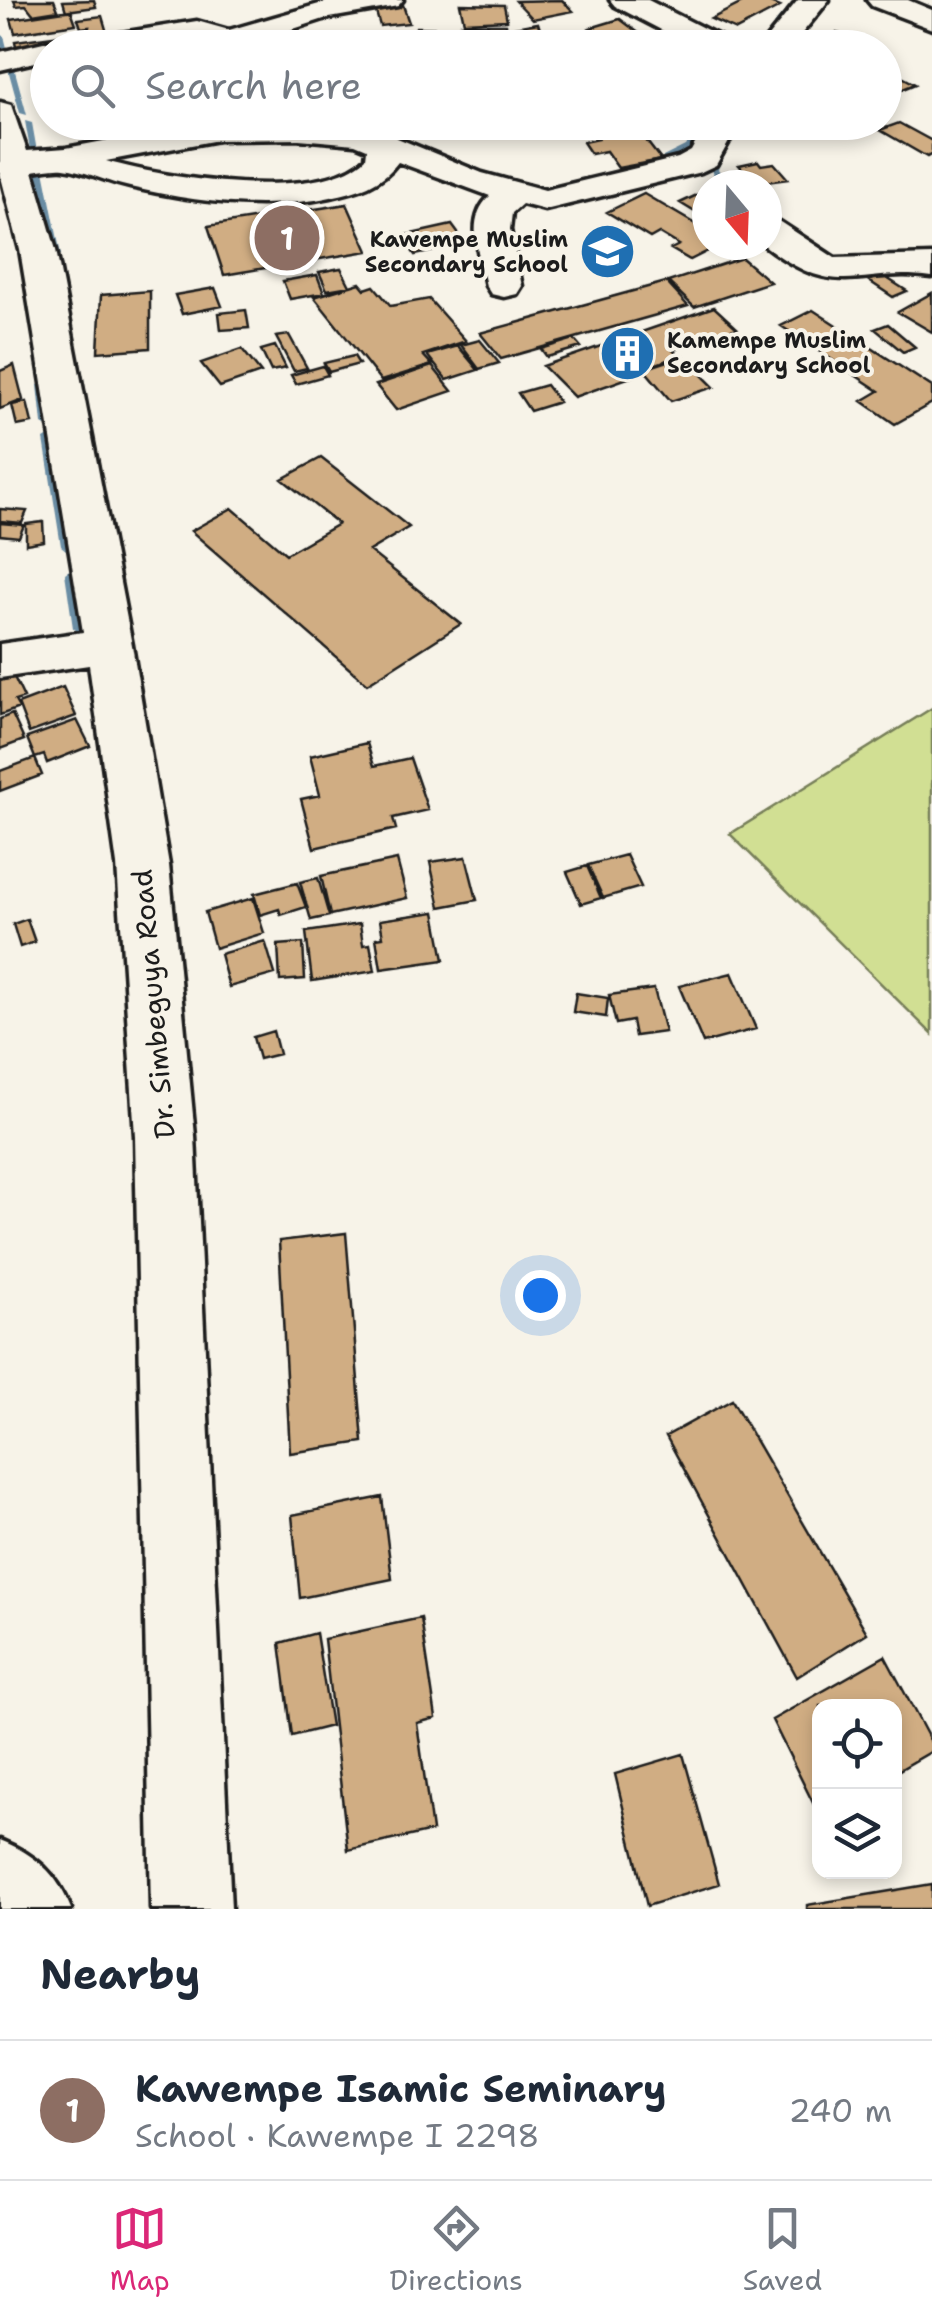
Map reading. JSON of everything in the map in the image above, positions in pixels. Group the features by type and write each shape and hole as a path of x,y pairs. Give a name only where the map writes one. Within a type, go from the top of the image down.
{"street":[{"path":"261,30 319,12 388,0"},
{"path":"625,0 684,30"},
{"path":"789,30 814,0"},
{"path":"882,0 932,20"},
{"path":"0,61 30,54"},
{"path":"17,136 97,170 222,192 275,193 368,178 383,166 387,154 384,143"},
{"name":"Dr. Simbeguya Road","path":"17,136 109,645 142,865 165,1136 191,1909"},
{"path":"370,140 470,180 545,200 692,176"},
{"path":"702,170 714,140"},
{"path":"504,286 492,230 494,210 514,192"},
{"path":"782,239 826,267 845,271 914,261 932,266"},
{"path":"0,661 109,645"},
{"path":"0,1880 31,1909"}],"green space":[{"path":"932,708 932,1034 730,834"}],"building":[{"path":"14,0 54,0 58,10 33,14 26,5 16,6"},
{"path":"94,0 96,7 66,11 63,1"},
{"path":"562,0 573,11 533,19 516,1"},
{"path":"748,0 763,0 780,7 736,30 711,19"},
{"path":"402,2 409,23 380,26 374,5"},
{"path":"460,4 504,5 507,20 464,22"},
{"path":"71,10 76,24 15,33 11,19"},
{"path":"102,16 106,30 81,28 78,19"},
{"path":"620,19 635,30 593,30 590,28"},
{"path":"538,23 540,30 510,30"},
{"path":"461,24 506,24 507,30 461,30"},
{"path":"416,27 446,28 445,30 415,30"},
{"path":"30,39 30,49 17,51 15,41"},
{"path":"902,77 915,84 902,89"},
{"path":"902,125 932,141 932,154 927,157 897,140 902,140"},
{"path":"646,140 661,160 618,168 606,151 591,154 583,142"},
{"path":"758,161 761,165 774,163 780,170 743,170 739,165"},
{"path":"644,194 692,222 692,259 671,249 679,245 659,233 650,238 607,212"},
{"path":"692,197 692,210 680,203"},
{"path":"347,204 368,251 224,275 208,226"},
{"name":"Kawempe Muslim Secondary School","path":"452,225 466,244 415,255 402,236"},
{"path":"744,260 770,282 694,307 668,282"},
{"path":"341,268 350,286 327,290 319,272"},
{"path":"317,275 324,293 290,299 283,281"},
{"path":"882,275 907,291 893,297 869,281"},
{"name":"Kawempe Muslim Secondary School","path":"666,282 688,306 501,359 480,333"},
{"path":"360,283 365,289 374,286 391,306 429,299 466,341 423,355 432,365 381,381 314,297"},
{"path":"215,288 222,306 182,314 175,295"},
{"path":"150,291 150,348 98,352 101,295"},
{"path":"932,293 932,332 898,312"},
{"name":"Kamempe Muslim Secondary School","path":"714,307 737,328 673,350 679,356 574,397 543,366"},
{"path":"246,310 249,328 221,330 219,313"},
{"path":"813,310 932,387 932,403 895,424 862,401 879,391 781,326"},
{"path":"888,324 915,347 903,352 875,329"},
{"path":"289,335 307,368 294,371 276,337"},
{"name":"Kawempe Muslim Secondary School","path":"574,339 581,347 547,357 541,349"},
{"path":"480,340 499,363 479,369 461,345"},
{"path":"275,346 286,368 271,371 261,350"},
{"path":"458,346 478,370 447,380 427,355"},
{"path":"242,349 261,373 220,387 201,363"},
{"name":"Kawempe Muslim Secondary School","path":"354,356 359,364 329,372 324,363"},
{"path":"683,356 714,387 671,401 644,369"},
{"path":"14,365 23,400 0,409 0,371"},
{"path":"323,366 328,375 296,384 291,375"},
{"path":"432,366 452,391 396,410 376,385"},
{"path":"546,385 559,402 530,411 518,393"},
{"path":"27,402 32,423 17,426 12,405"},
{"path":"321,458 409,527 369,551 461,624 367,684 191,531 232,508 286,554 338,524 282,479"},
{"path":"0,509 27,511 22,523 0,521"},
{"path":"43,522 44,541 26,544 26,524"},
{"path":"0,523 24,525 19,537 0,535"},
{"path":"14,677 24,698 15,701 19,708 0,715 0,681"},
{"path":"63,687 76,716 29,733 18,704"},
{"path":"12,714 24,740 0,749 0,719"},
{"path":"77,720 90,746 47,763 44,755 35,758 27,738"},
{"path":"367,743 374,766 410,758 428,810 393,818 396,829 314,848 301,799 320,795 310,756"},
{"path":"35,758 42,775 0,791 0,771"},
{"path":"626,855 641,887 603,898 588,865"},
{"path":"466,857 477,900 440,907 430,862"},
{"path":"397,860 407,898 330,915 321,876"},
{"path":"587,866 601,898 581,904 567,872"},
{"path":"318,878 329,916 311,920 300,882"},
{"path":"297,883 306,907 281,915 279,909 260,915 254,894"},
{"path":"253,898 264,933 215,948 205,912"},
{"path":"435,912 444,960 381,969 376,938 383,937 380,920"},
{"path":"27,919 35,942 20,947 13,924"},
{"path":"360,924 363,945 370,944 375,971 312,981 306,932"},
{"path":"265,941 275,974 229,987 220,954"},
{"path":"303,943 305,979 280,981 278,945"},
{"path":"732,973 756,1029 703,1043 679,986"},
{"path":"654,989 665,1032 635,1036 632,1021 616,1024 609,995"},
{"path":"576,993 608,998 606,1017 573,1012"},
{"path":"273,1031 279,1054 259,1059 253,1037"},
{"path":"346,1233 363,1442 290,1453 279,1241"},
{"path":"732,1400 867,1633 797,1677 666,1436"},
{"path":"382,1497 392,1579 300,1598 292,1515"},
{"path":"421,1618 436,1718 417,1723 432,1831 348,1850 324,1639"},
{"path":"316,1633 331,1726 292,1736 280,1643"},
{"path":"885,1656 932,1744 932,1751 902,1768 902,1699 812,1699 812,1801 772,1720"},
{"path":"683,1754 719,1884 647,1906 615,1774"},
{"path":"932,1884 932,1909 807,1909 807,1905"}],"waterway":[{"path":"776,27 798,0"},
{"path":"0,36 6,54"},
{"path":"8,60 24,113"},
{"path":"28,123 30,132"},
{"path":"32,140 35,155"},
{"path":"666,159 688,148 694,140"},
{"path":"715,170 722,151"},
{"path":"40,170 56,255"},
{"path":"43,385 47,424"},
{"path":"49,439 66,546"},
{"path":"71,573 79,628"}],"place":[{"name":"Kawempe Isamic Seminary","path":"287,238"},
{"name":"Kawempe Muslim Secondary School","path":"607,252"},
{"name":"Kamempe Muslim Secondary School","path":"628,353"}]}
